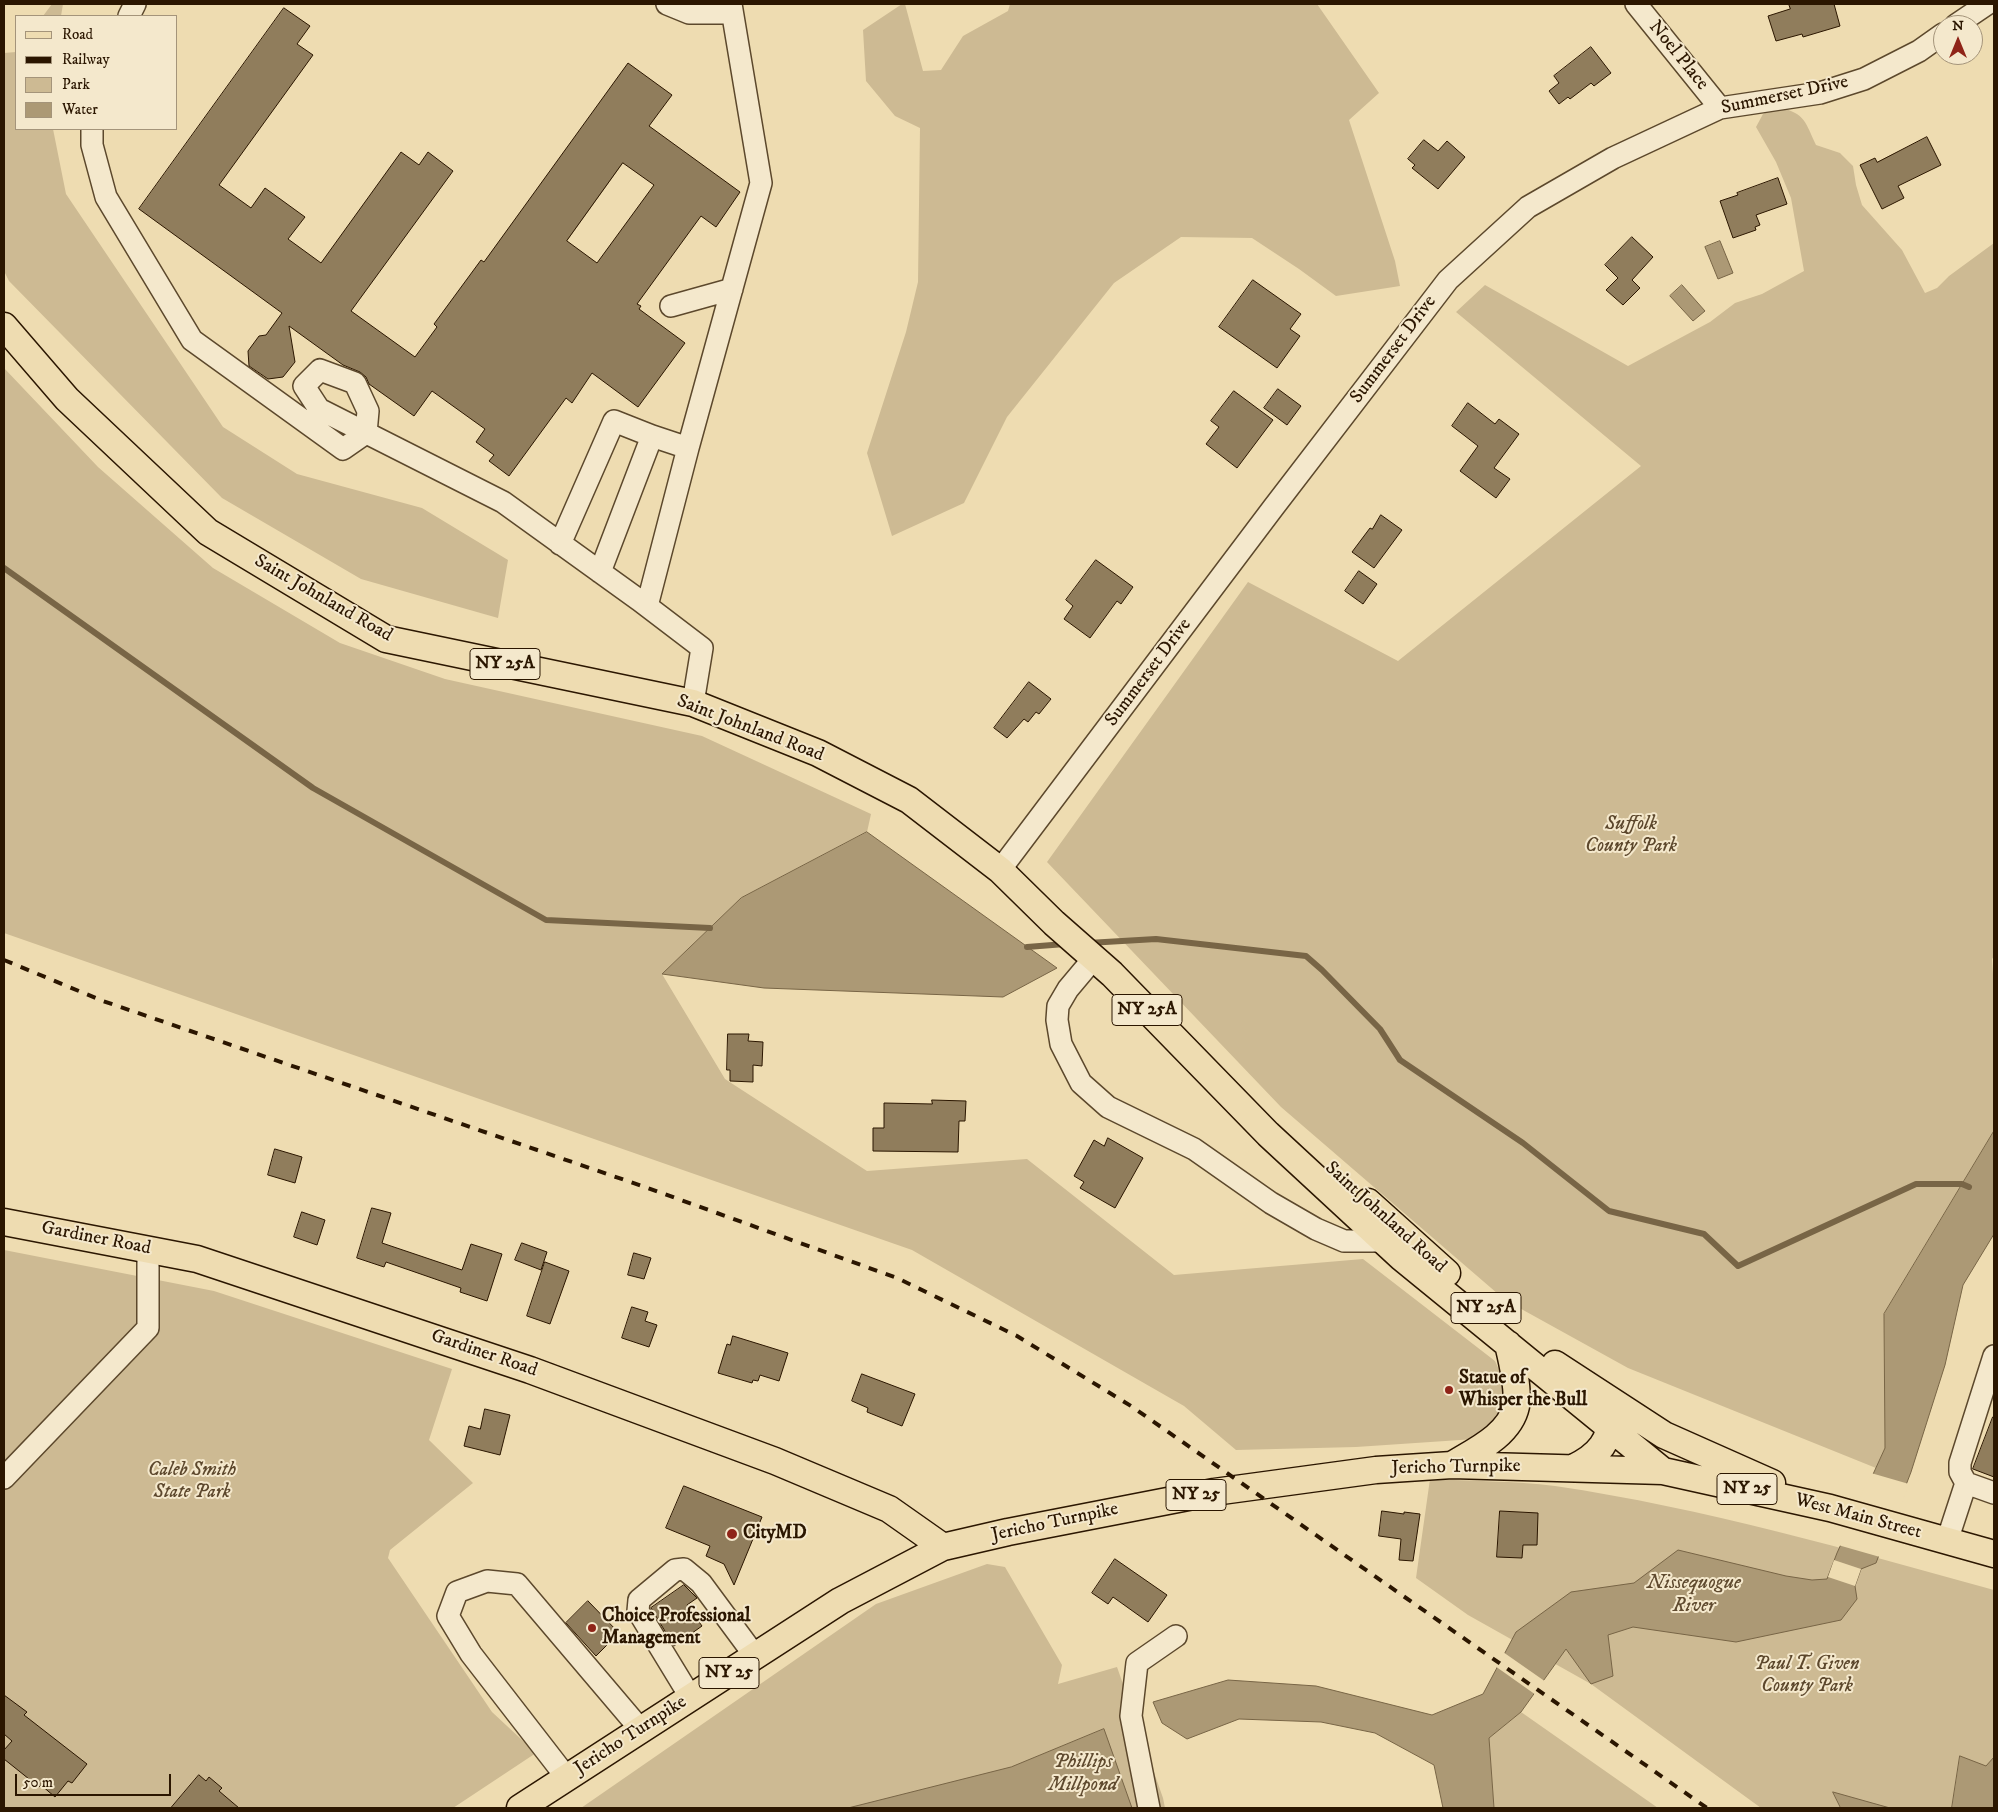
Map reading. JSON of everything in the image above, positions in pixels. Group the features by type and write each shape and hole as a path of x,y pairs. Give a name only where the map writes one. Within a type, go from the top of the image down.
{"main road":[{"name":"Saint Johnland Road","path":"4,326 67,398 208,532 386,639 693,703 818,753 909,800 1000,870 1054,923 1103,966 1268,1134 1384,1241 1663,1471"},
{"name":"Saint Johnland Road","path":"1183,1047 1250,1099 1511,1330 1541,1354 1664,1435 1830,1508"},
{"name":"Gardiner Road","path":"4,1222 198,1259 530,1370 775,1461 888,1509 943,1547"},
{"path":"1452,1465 1488,1443 1505,1427 1512,1416 1516,1405 1516,1392 1508,1344"},
{"path":"1573,1468 1595,1455 1606,1439 1610,1428 1610,1411 1601,1394"},
{"name":"Jericho Turnpike","path":"520,1808 840,1601 943,1547 1116,1510 1214,1492 1376,1470 1452,1465 1663,1471"},
{"name":"West Main Street","path":"1663,1471 1830,1508 1994,1554"}],"street":[{"path":"647,606 688,448 761,183 732,8 689,13 666,4"},
{"name":"Noel Place","path":"1636,4 1720,108"},
{"path":"1971,15 1987,4"},
{"name":"Summerset Drive","path":"1000,870 1448,280 1528,207 1613,158 1720,108 1820,93 1864,80 1919,51 1933,41"},
{"path":"92,130 92,145 106,197 192,340 343,449 366,433 503,502 647,606 702,648 693,703"},
{"path":"671,306 732,289"},
{"path":"560,544 614,421 688,448"},
{"path":"600,572 652,436"},
{"path":"1103,966 1068,989 1058,1006 1057,1020 1061,1044 1081,1084 1108,1108 1194,1149 1271,1203 1316,1229 1344,1240 1384,1241"},
{"path":"4,1478 148,1328 148,1249"},
{"path":"1994,1356 1960,1463 1960,1472 1966,1483 1994,1492"},
{"path":"1936,1538 1966,1483"},
{"path":"691,1698 638,1611 640,1600 674,1570 684,1569 702,1582 755,1656"},
{"path":"567,1778 471,1654 448,1616 457,1592 488,1581 517,1584 641,1730"},
{"path":"1149,1808 1131,1716 1137,1663 1176,1636"}],"green space":[{"path":"52,4 63,4 61,15 44,15"},
{"path":"902,4 905,4 923,71 941,70 963,36 1008,11 1010,4 1317,4 1379,93 1349,120 1395,261 1400,286 1336,296 1252,238 1181,237 1114,283 1007,417 964,503 892,536 867,453 906,332 918,282 920,128 895,116 866,81 863,30"},
{"path":"15,52 15,130 53,130 66,194 223,427 297,474 422,508 508,560 498,618 361,579 222,498 9,281 4,271 4,53"},
{"name":"Suffolk County Park","path":"1779,107 1800,116 1807,125 1816,145 1840,153 1853,166 1862,205 1902,250 1925,293 1937,288 1949,276 1994,243 1994,956 1992,959 1994,989 1994,1131 1884,1314 1885,1448 1876,1468 1628,1368 1505,1300 1281,1107 1047,862 1248,582 1398,661 1641,466 1456,312 1485,285 1628,366 1710,322 1735,303 1762,294 1804,271 1791,198 1776,162 1756,127 1763,114"},
{"path":"4,368 98,467 213,568 340,643 445,679 702,736 871,814 867,832 741,898 662,974 725,1079 867,1171 1027,1159 1174,1275 1363,1259 1495,1361 1509,1391 1502,1422 1475,1439 1356,1447 1236,1450 1184,1406 912,1250 4,933"},
{"name":"Caleb Smith State Park","path":"4,1250 214,1291 452,1369 429,1440 473,1483 390,1550 388,1558 492,1712 536,1753 453,1808 4,1808"},
{"name":"Paul T. Given County Park","path":"1430,1479 1555,1486 1611,1495 1776,1531 1994,1590 1994,1808 1761,1808 1591,1684 1468,1615 1416,1578"},
{"path":"987,1564 1005,1567 1062,1665 1058,1684 1117,1667 1165,1808 581,1808 876,1604"},
{"path":"1521,1712 1658,1808 1494,1808 1489,1738"}],"water":[{"path":"1720,241 1733,273 1718,279 1705,247"},
{"path":"1682,285 1705,311 1693,321 1670,296"},
{"path":"867,832 1057,968 1003,997 764,988 662,974 741,898"},
{"name":"Nissequogue River","path":"1994,1131 1994,1234 1963,1285 1945,1365 1911,1472 1876,1563 1861,1569 1855,1586 1857,1599 1841,1620 1736,1642 1633,1627 1608,1635 1613,1676 1591,1684 1566,1649 1521,1712 1489,1738 1494,1808 1443,1808 1434,1765 1375,1733 1321,1722 1239,1719 1187,1739 1162,1723 1153,1702 1228,1680 1316,1686 1432,1715 1483,1694 1516,1632 1571,1592 1634,1583 1678,1550 1786,1576 1812,1580 1827,1579 1885,1448 1884,1314"},
{"name":"Phillips Millpond","path":"1104,1729 1132,1808 848,1808 1011,1767"},
{"path":"1960,1756 1986,1766 1994,1757 1994,1808 1952,1808"},
{"path":"1833,1792 1890,1808 1841,1808"}],"pier":[{"path":"1871,1473 1909,1484 1880,1557 1838,1545"},
{"path":"1834,1560 1861,1569 1855,1586 1828,1577"},
{"path":"1503,1652 1546,1682 1536,1695 1495,1666"}],"building":[{"path":"1789,4 1834,4 1840,26 1803,37 1802,34 1776,41 1768,16 1790,9"},
{"path":"284,8 310,26 297,44 313,55 219,185 251,208 265,188 305,217 288,239 321,263 401,152 419,165 428,152 453,171 351,311 415,357 437,327 434,324 481,260 484,262 628,63 672,95 649,126 740,192 716,227 701,216 637,304 641,306 639,309 685,343 638,407 592,373 572,403 566,398 509,476 489,461 494,455 476,442 485,429 432,391 414,416 369,384 366,377 360,372 343,365 289,326 295,362 283,377 268,379 249,366 248,351 259,336 266,335 282,313 139,209","holes":["623,163 654,185 597,263 567,241"]},
{"path":"1591,47 1611,73 1594,86 1591,83 1570,99 1568,97 1559,104 1549,91 1559,83 1554,76"},
{"path":"1927,137 1941,165 1898,186 1904,198 1882,209 1860,165 1875,158 1877,162"},
{"path":"1424,140 1438,151 1447,141 1465,157 1438,189 1412,168 1415,165 1408,159"},
{"path":"1778,178 1787,204 1756,215 1760,225 1755,227 1756,230 1733,238 1720,201"},
{"path":"1632,237 1653,257 1632,280 1640,288 1623,305 1606,290 1618,278 1605,265"},
{"path":"1253,280 1301,314 1290,329 1300,336 1277,368 1219,327"},
{"path":"1278,389 1301,406 1287,425 1264,408"},
{"path":"1234,391 1273,420 1237,468 1206,444 1219,427 1211,421"},
{"path":"1468,403 1495,424 1499,419 1519,434 1494,468 1510,479 1496,498 1460,471 1478,446 1452,426"},
{"path":"1381,515 1402,530 1374,568 1352,552 1370,528 1372,529"},
{"path":"1096,560 1133,587 1121,604 1117,601 1090,638 1064,619 1073,606 1066,600"},
{"path":"1359,571 1377,584 1363,604 1345,591"},
{"path":"1029,682 1051,699 1039,714 1036,712 1028,722 1024,719 1007,738 994,728"},
{"path":"728,1034 749,1034 748,1041 763,1042 762,1066 753,1065 753,1082 730,1081 730,1070 727,1070"},
{"path":"932,1100 966,1101 965,1121 959,1121 958,1152 873,1151 873,1128 884,1128 884,1103 932,1104"},
{"path":"1108,1138 1143,1158 1115,1208 1080,1188 1084,1182 1074,1176 1094,1140 1104,1146"},
{"path":"275,1149 302,1157 295,1183 268,1175"},
{"path":"372,1208 391,1213 382,1243 462,1270 471,1244 502,1254 487,1301 460,1292 461,1288 386,1262 384,1267 357,1258"},
{"path":"302,1212 325,1220 317,1245 294,1237"},
{"path":"522,1243 547,1252 541,1270 515,1260"},
{"path":"634,1253 651,1258 644,1279 628,1275"},
{"path":"545,1262 569,1271 550,1324 527,1316"},
{"path":"632,1307 648,1312 645,1321 657,1325 649,1347 622,1338"},
{"path":"733,1336 788,1353 779,1381 760,1375 758,1381 753,1380 752,1383 718,1373 727,1344 730,1345"},
{"path":"862,1374 915,1394 902,1426 867,1412 868,1408 852,1401"},
{"path":"485,1409 510,1415 500,1455 464,1446 469,1426 480,1429"},
{"path":"1994,1417 1994,1477 1973,1469"},
{"name":"CityMD","path":"684,1486 762,1517 734,1585 724,1564 706,1556 710,1546 666,1528"},
{"path":"1382,1511 1420,1514 1413,1561 1399,1560 1401,1539 1379,1536"},
{"path":"1500,1511 1538,1513 1537,1545 1523,1545 1522,1558 1497,1557"},
{"path":"1115,1559 1167,1595 1148,1622 1113,1597 1108,1604 1092,1593"},
{"path":"684,1585 697,1598 687,1605 702,1626 674,1646 651,1608"},
{"path":"588,1601 619,1633 596,1656 566,1623"},
{"path":"4,1695 27,1712 24,1715 87,1764 72,1783 68,1781 55,1797 41,1785 39,1787 4,1759 4,1750 12,1741 4,1734"},
{"path":"199,1775 206,1781 209,1777 222,1788 219,1791 239,1808 171,1808"}],"waterway":[{"path":"4,568 313,788 546,920 710,928"},
{"path":"1088,943 1156,939 1306,956 1380,1029 1400,1060 1523,1143 1609,1211 1704,1234 1738,1266 1916,1184 1962,1184 1969,1187"},
{"path":"1027,947 1065,944"}],"railway":[{"path":"4,960 103,1001 645,1187 897,1278 1017,1336 1131,1406 1707,1808"}],"place":[{"name":"Statue of Whisper the Bull","path":"1449,1390"},
{"name":"CityMD","path":"732,1534"},
{"name":"Choice Professional Management","path":"592,1628"}]}
